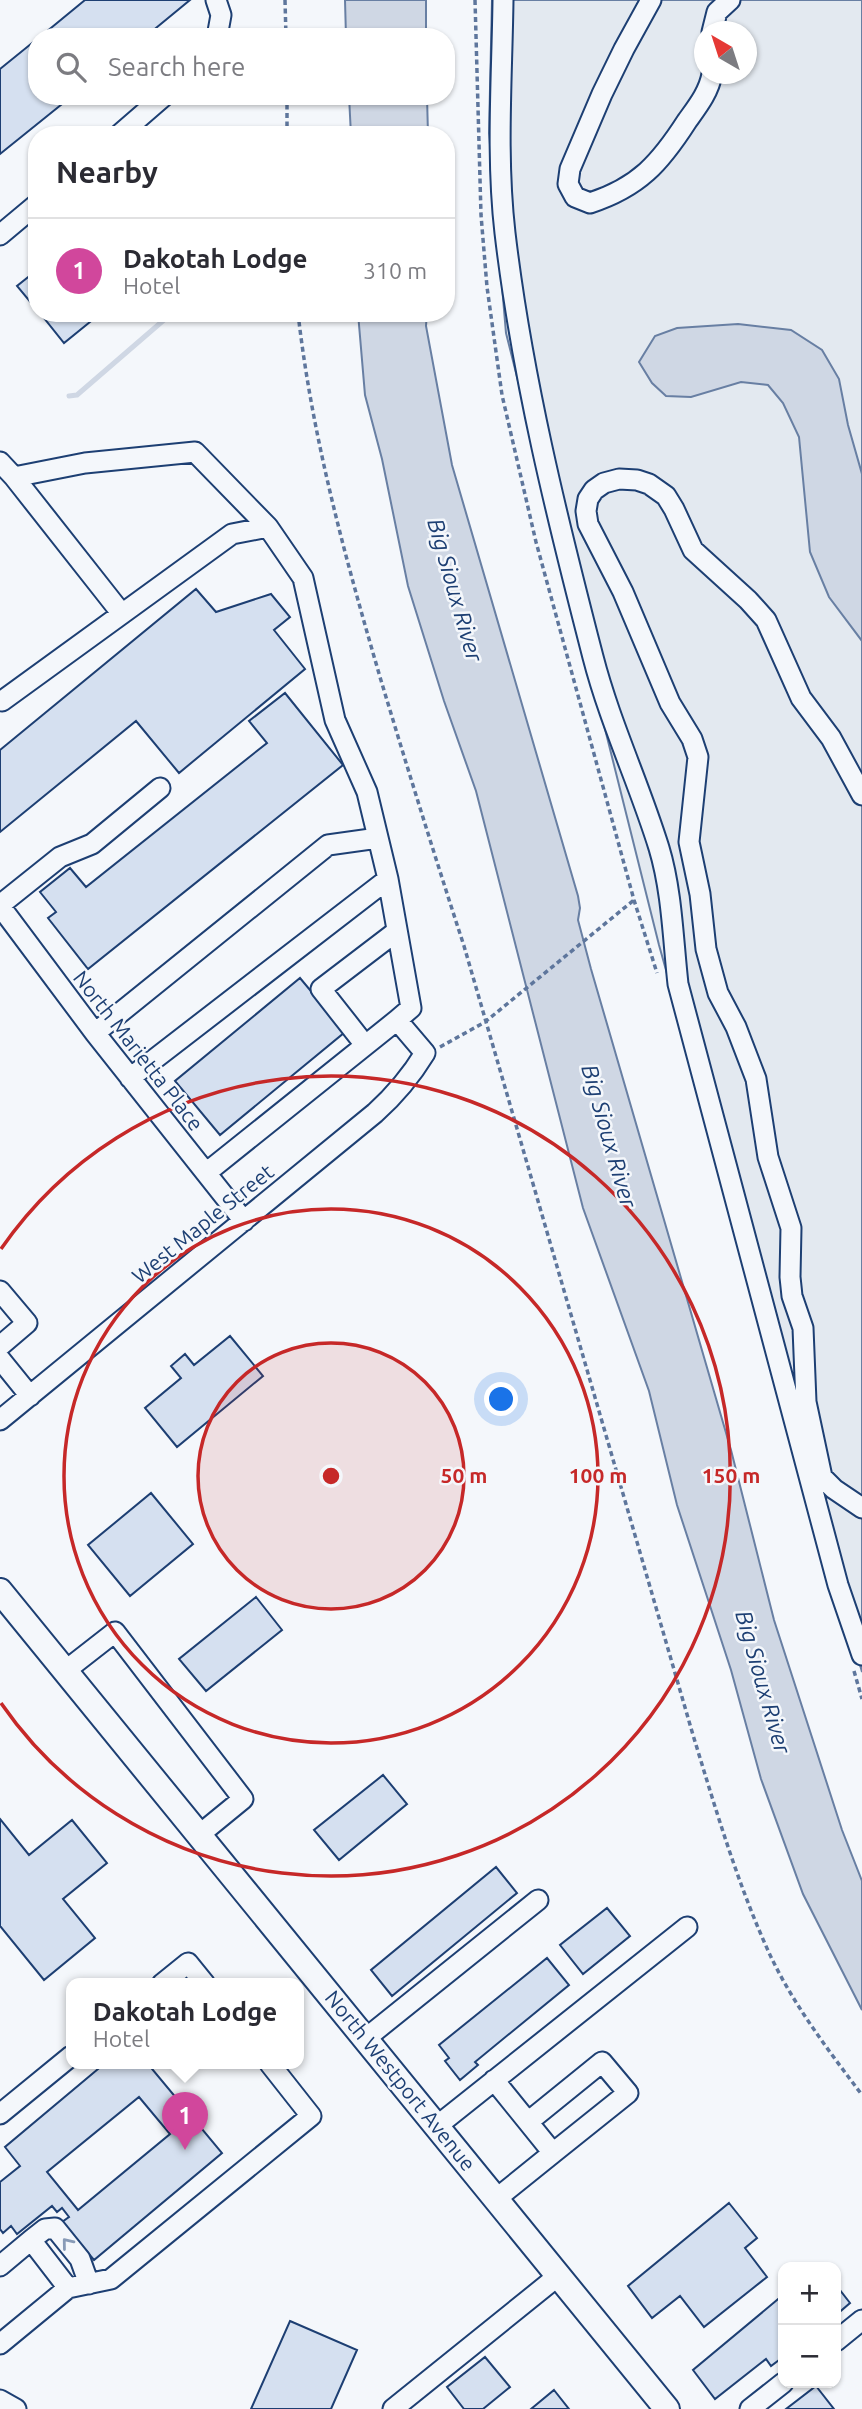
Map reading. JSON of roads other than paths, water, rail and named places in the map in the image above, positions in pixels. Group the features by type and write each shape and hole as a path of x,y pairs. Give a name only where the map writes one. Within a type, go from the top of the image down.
{"main road":[{"name":"North Westport Avenue","path":"0,1591 667,2409"}],"street":[{"path":"216,0 221,15 219,28"},
{"path":"503,0 499,141 505,231 520,333 546,466 604,698 659,850 670,905 678,984 838,1585 862,1656"},
{"path":"651,0 602,94 570,169 568,184 575,197 590,203 615,195 643,176 666,154 702,100 708,84"},
{"path":"715,21 718,12 730,0"},
{"path":"129,126 154,105"},
{"path":"0,235 28,212"},
{"path":"7,469 195,453 268,527 303,578 335,720 367,792 388,879 411,1009 206,1173"},
{"path":"7,469 122,614"},
{"path":"862,794 831,738 802,698 766,620 693,550 666,496 649,484 637,480 619,479 604,483 594,490 588,499 588,524 623,592 670,703 692,739 698,757 689,842 700,894 706,949 718,993 736,1027 756,1079 768,1157 791,1228 790,1277 792,1296 803,1328 806,1402 814,1448 822,1477 852,1503 862,1508"},
{"path":"1,698 232,534 268,527"},
{"path":"0,906 60,857 92,844 160,788"},
{"path":"95,1033 328,845 378,838"},
{"path":"130,1078 388,879"},
{"name":"North Marietta Place","path":"0,906 95,1033 243,1221"},
{"path":"365,1045 321,989 397,931"},
{"name":"West Maple Street","path":"0,1420 383,1106 402,1086 425,1053 397,1020"},
{"path":"0,1291 27,1323 0,1346"},
{"path":"0,1359 30,1396"},
{"path":"65,1671 115,1632 243,1799 199,1835"},
{"path":"365,2039 538,1900"},
{"path":"437,2126 687,1927"},
{"path":"169,1978 188,1963 200,1978"},
{"path":"0,2114 66,2060"},
{"path":"496,2199 628,2093 602,2062 528,2122"},
{"path":"0,2344 68,2288 111,2279 311,2116 274,2069"},
{"path":"494,2080 553,2153"},
{"path":"0,2266 45,2229 55,2228 80,2259 89,2284"},
{"path":"31,2241 68,2288"},
{"path":"393,2409 558,2276"},
{"path":"841,2337 862,2320"},
{"path":"750,2409 778,2387"},
{"path":"0,2400 16,2409"}],"water":[{"path":"345,0 426,0 426,28 346,28"},
{"path":"349,105 427,105 428,126 351,126"},
{"name":"Big Sioux River","path":"359,322 426,322 452,465 578,896 578,920 591,969 731,1450 774,1620 842,1830 862,1881 862,2010 803,1894 761,1779 731,1670 677,1505 649,1391 583,1208 476,791 408,586 382,459 365,395"},
{"path":"738,324 791,330 822,350 839,379 862,474 862,641 829,597 810,552 799,437 783,403 768,385 741,382 691,397 666,396 652,383 639,362 655,336 677,328"}],"waterway":[{"path":"69,396 77,395 162,322"}],"place":[{"name":"Dakotah Lodge","path":"185,2150"}]}
